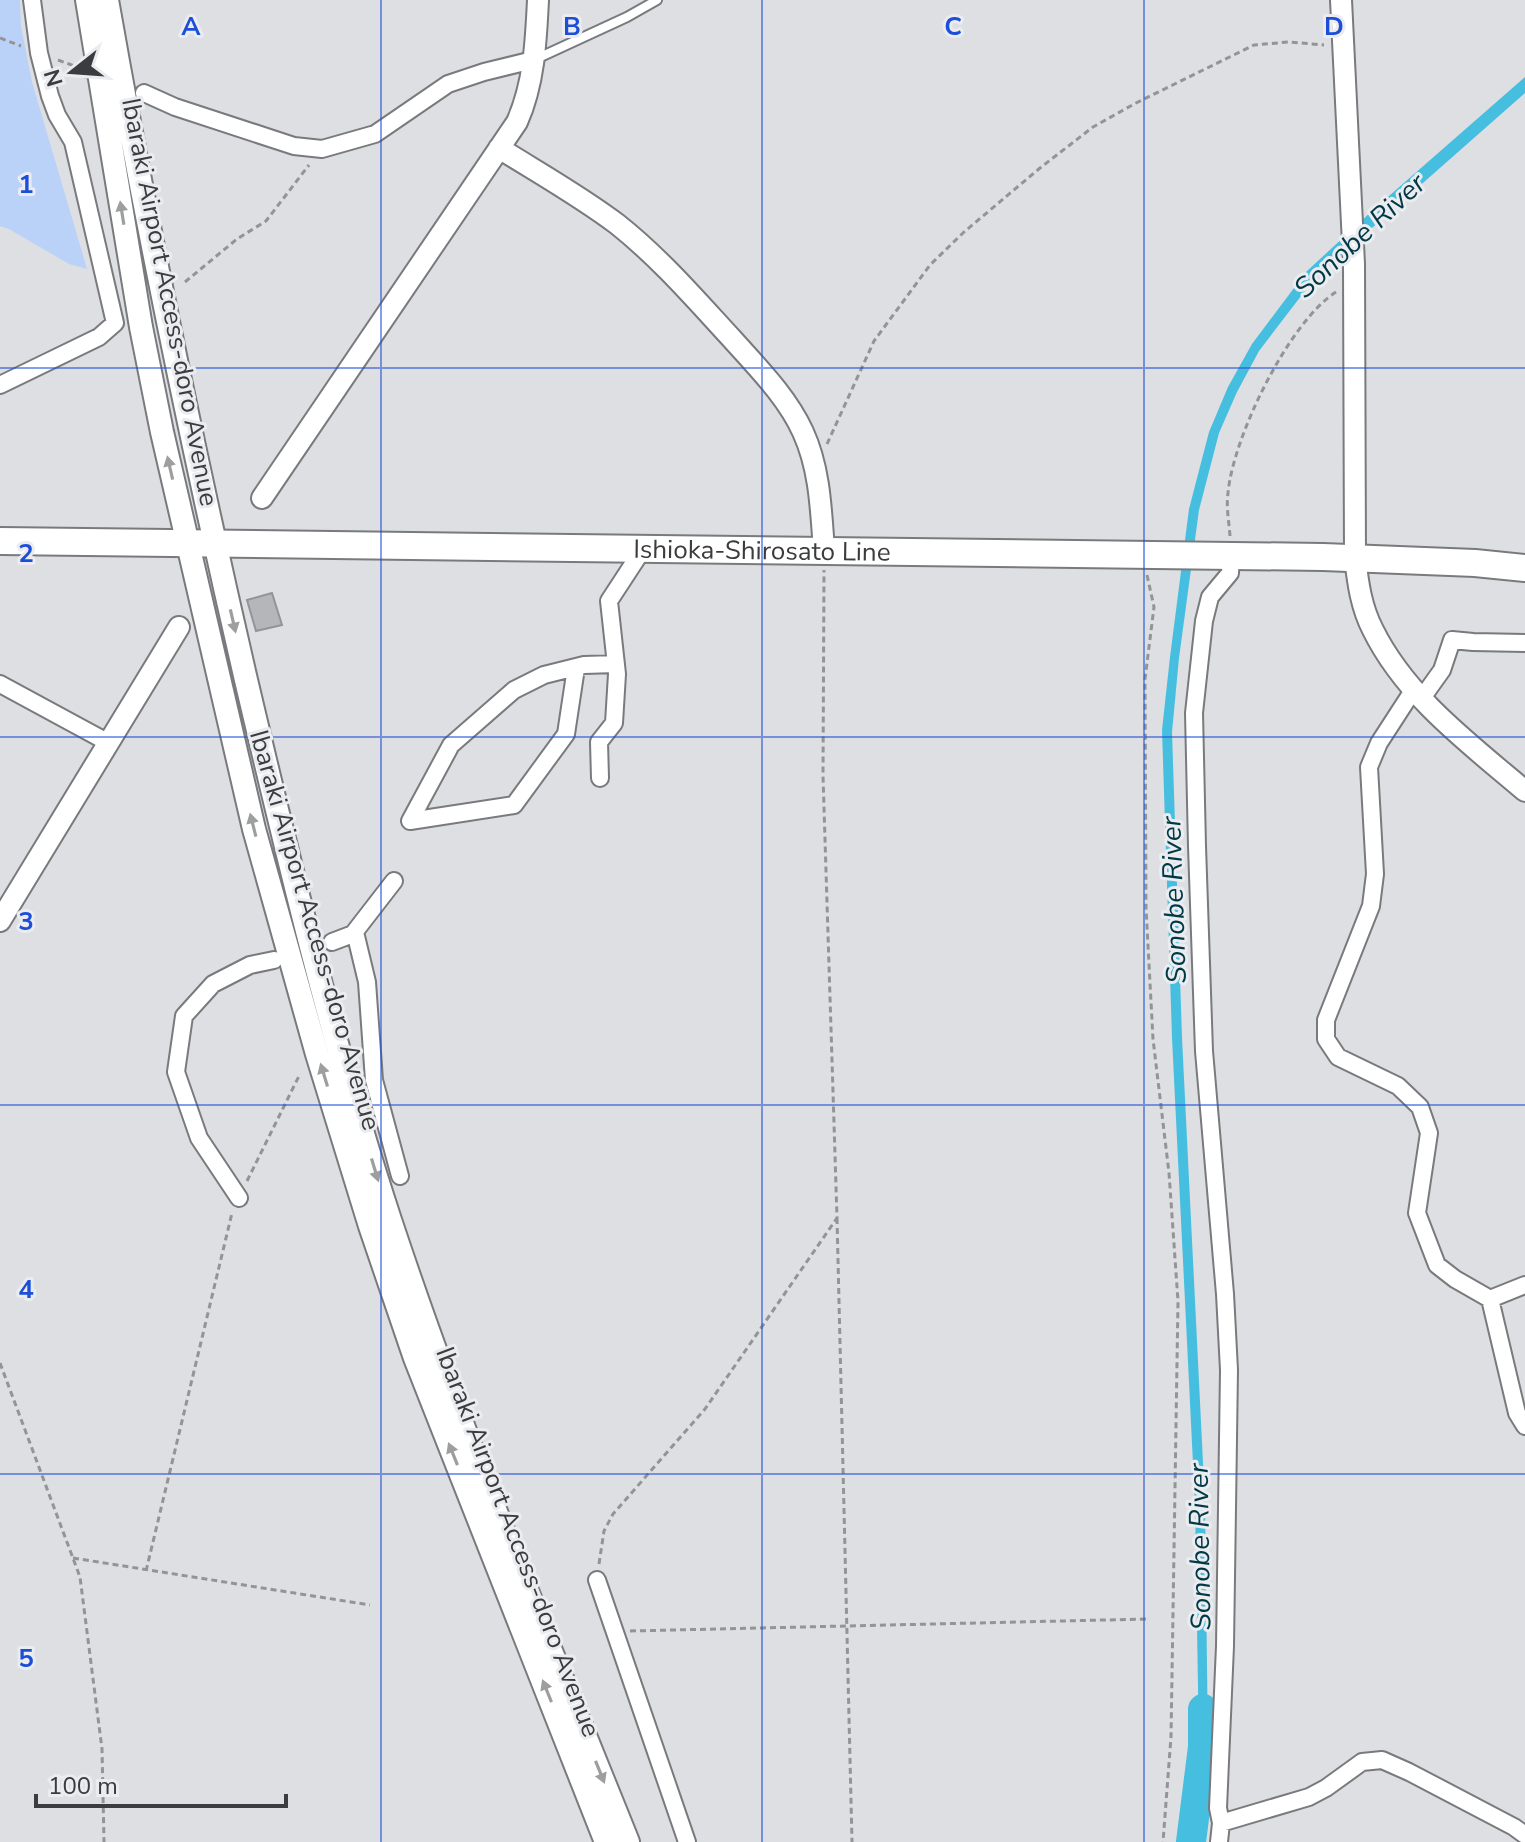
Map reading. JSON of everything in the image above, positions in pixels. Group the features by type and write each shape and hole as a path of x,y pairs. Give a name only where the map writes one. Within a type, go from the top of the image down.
{"main road":[{"name":"Ibaraki Airport Access-doro Avenue","path":"87,0 141,327 162,432 254,829 317,1054 415,1358 606,1842"},
{"name":"Ibaraki Airport Access-doro Avenue","path":"107,0 129,130 215,545 294,884 337,1048 436,1353 508,1545 628,1842"},
{"name":"Ishioka-Shirosato Line","path":"0,541 824,551 1150,563 1222,556 1355,558 1525,568"}],"street":[{"path":"0,385 99,337 115,323 73,142 50,96 39,53 32,0"},
{"path":"262,498 517,122 530,86 538,0"},
{"path":"1341,0 1352,212 1355,558 1361,596 1372,629 1392,663 1418,694 1525,791"},
{"path":"144,93 175,107 294,146 322,149 375,134 448,84 533,60"},
{"path":"499,148 618,225 666,268 781,395 803,432 811,454 820,497 824,551"},
{"path":"600,778 599,742 614,723 616,664 609,601 643,549"},
{"path":"1219,1842 1229,1370 1204,1051 1194,713 1204,621 1210,597 1230,573 1222,556"},
{"path":"0,921 179,627"},
{"path":"1525,643 1452,640 1442,670 1418,694 1379,743 1369,767 1375,874 1371,906 1326,1020 1326,1039 1338,1057 1398,1086 1420,1107 1429,1133 1417,1213 1437,1265 1490,1299 1517,1413 1525,1426"},
{"path":"576,668 566,734 514,805 410,821 451,745 514,690 544,675 584,665 616,664"},
{"path":"0,684 109,743"},
{"path":"332,942 355,932 394,881"},
{"path":"355,932 367,982 374,1080 400,1176"},
{"path":"239,1198 199,1138 176,1072 184,1016 213,984 250,965 274,960"},
{"path":"1490,1299 1525,1285"},
{"path":"597,1580 687,1842"},
{"path":"1221,1823 1309,1797 1362,1762 1382,1760 1525,1835"}],"lane":[{"path":"533,60 657,0"}],"path":[{"path":"811,454 823,449 829,441 874,341 930,265 964,232 1093,127 1254,45 1289,42 1343,46"},
{"path":"185,282 237,239 266,221 322,149"},
{"path":"1222,556 1228,494 1239,445 1258,397 1312,312 1353,273"},
{"path":"824,551 823,776 852,1842"},
{"path":"1150,563 1154,607 1145,679 1146,908 1153,1039 1169,1173 1178,1301 1171,1737 1163,1842"},
{"path":"146,1571 229,1218 299,1076"},
{"path":"597,1580 600,1546 613,1514 705,1409 837,1218"},
{"path":"0,1363 80,1577 102,1749 104,1842"},
{"path":"73,1558 370,1605"},
{"path":"615,1631 1148,1619"}],"shaded area":[{"path":"0,0 20,0 21,26 32,82 87,269 69,264 0,226"}],"water":[{"path":"1525,77 1525,93 1314,279 1259,351 1219,433 1199,510 1172,732 1182,1038 1205,1503 1208,1747 1199,1747 1195,1504 1172,1038 1162,730 1189,509 1209,432 1228,387 1252,344 1306,272"}],"building":[{"path":"272,593 282,625 256,631 247,600"}],"waterway":[{"name":"Sonobe River","path":"1191,1842 1203,1747 1203,1709"}],"tunnel":[{"path":"77,67 106,78"}]}
